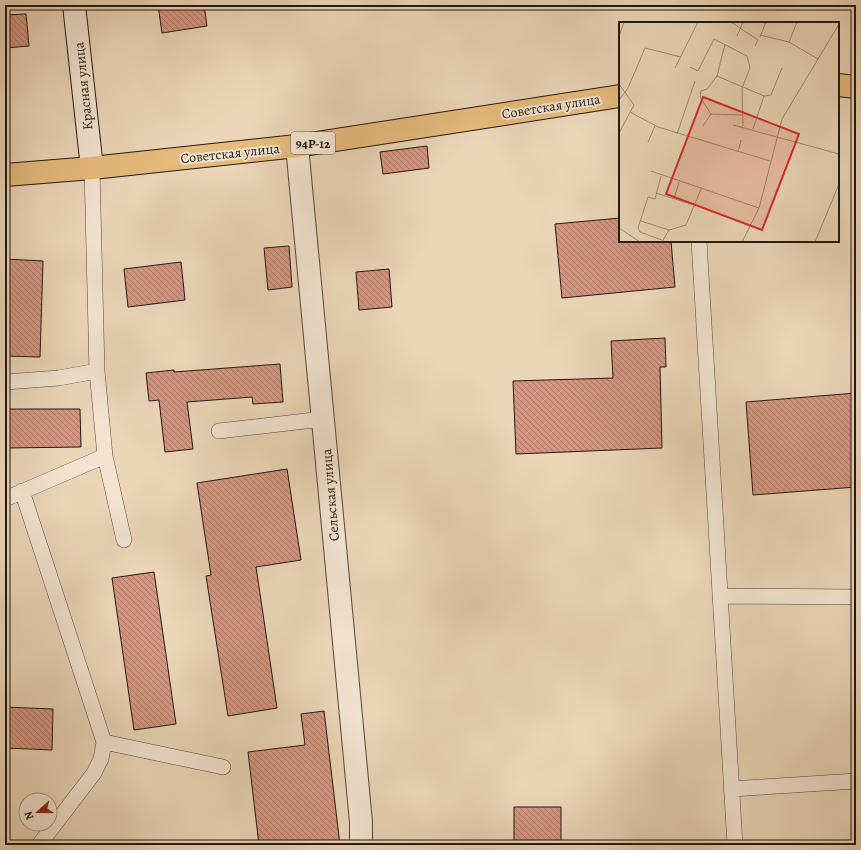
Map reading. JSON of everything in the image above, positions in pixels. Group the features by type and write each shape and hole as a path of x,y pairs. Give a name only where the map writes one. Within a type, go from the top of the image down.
{"main road":[{"path":"839,85 856,86"},
{"name":"Советская улица","path":"5,175 92,168 297,146 619,96"}],"street":[{"name":"Красная улица","path":"74,5 92,168"},
{"name":"Сельская улица","path":"297,146 361,822 361,845"}],"lane":[{"path":"92,168 97,371 105,456 124,540"},
{"path":"700,242 735,845"},
{"path":"5,382 59,378 97,371"},
{"path":"219,431 323,419"},
{"path":"5,499 105,456"},
{"path":"22,492 104,742 101,759 94,773 39,845"},
{"path":"720,596 856,598"},
{"path":"104,742 223,767"},
{"path":"731,789 856,781"}],"building":[{"path":"158,5 204,5 207,26 162,33"},
{"path":"26,14 29,46 5,48 5,15"},
{"path":"427,146 429,168 383,174 380,152"},
{"path":"619,218 619,242 671,242 675,287 562,298 555,224"},
{"path":"289,246 292,287 268,290 264,248"},
{"path":"5,259 43,261 40,357 5,356"},
{"path":"181,262 185,300 128,307 124,269"},
{"path":"389,269 392,307 359,310 356,272"},
{"path":"665,338 666,367 660,367 662,448 516,454 513,381 613,378 611,341"},
{"path":"280,364 283,402 253,404 252,397 187,402 193,449 165,452 159,400 149,401 146,373"},
{"path":"856,393 856,487 753,495 746,402"},
{"path":"5,409 80,409 81,447 5,448"},
{"path":"287,469 301,560 256,567 277,708 228,716 206,576 211,575 197,483"},
{"path":"154,572 176,724 134,730 112,578"},
{"path":"5,707 53,709 52,750 5,748"},
{"path":"324,711 340,845 259,845 248,752 305,745 301,714"},
{"path":"514,807 561,807 561,845 514,845"}]}
